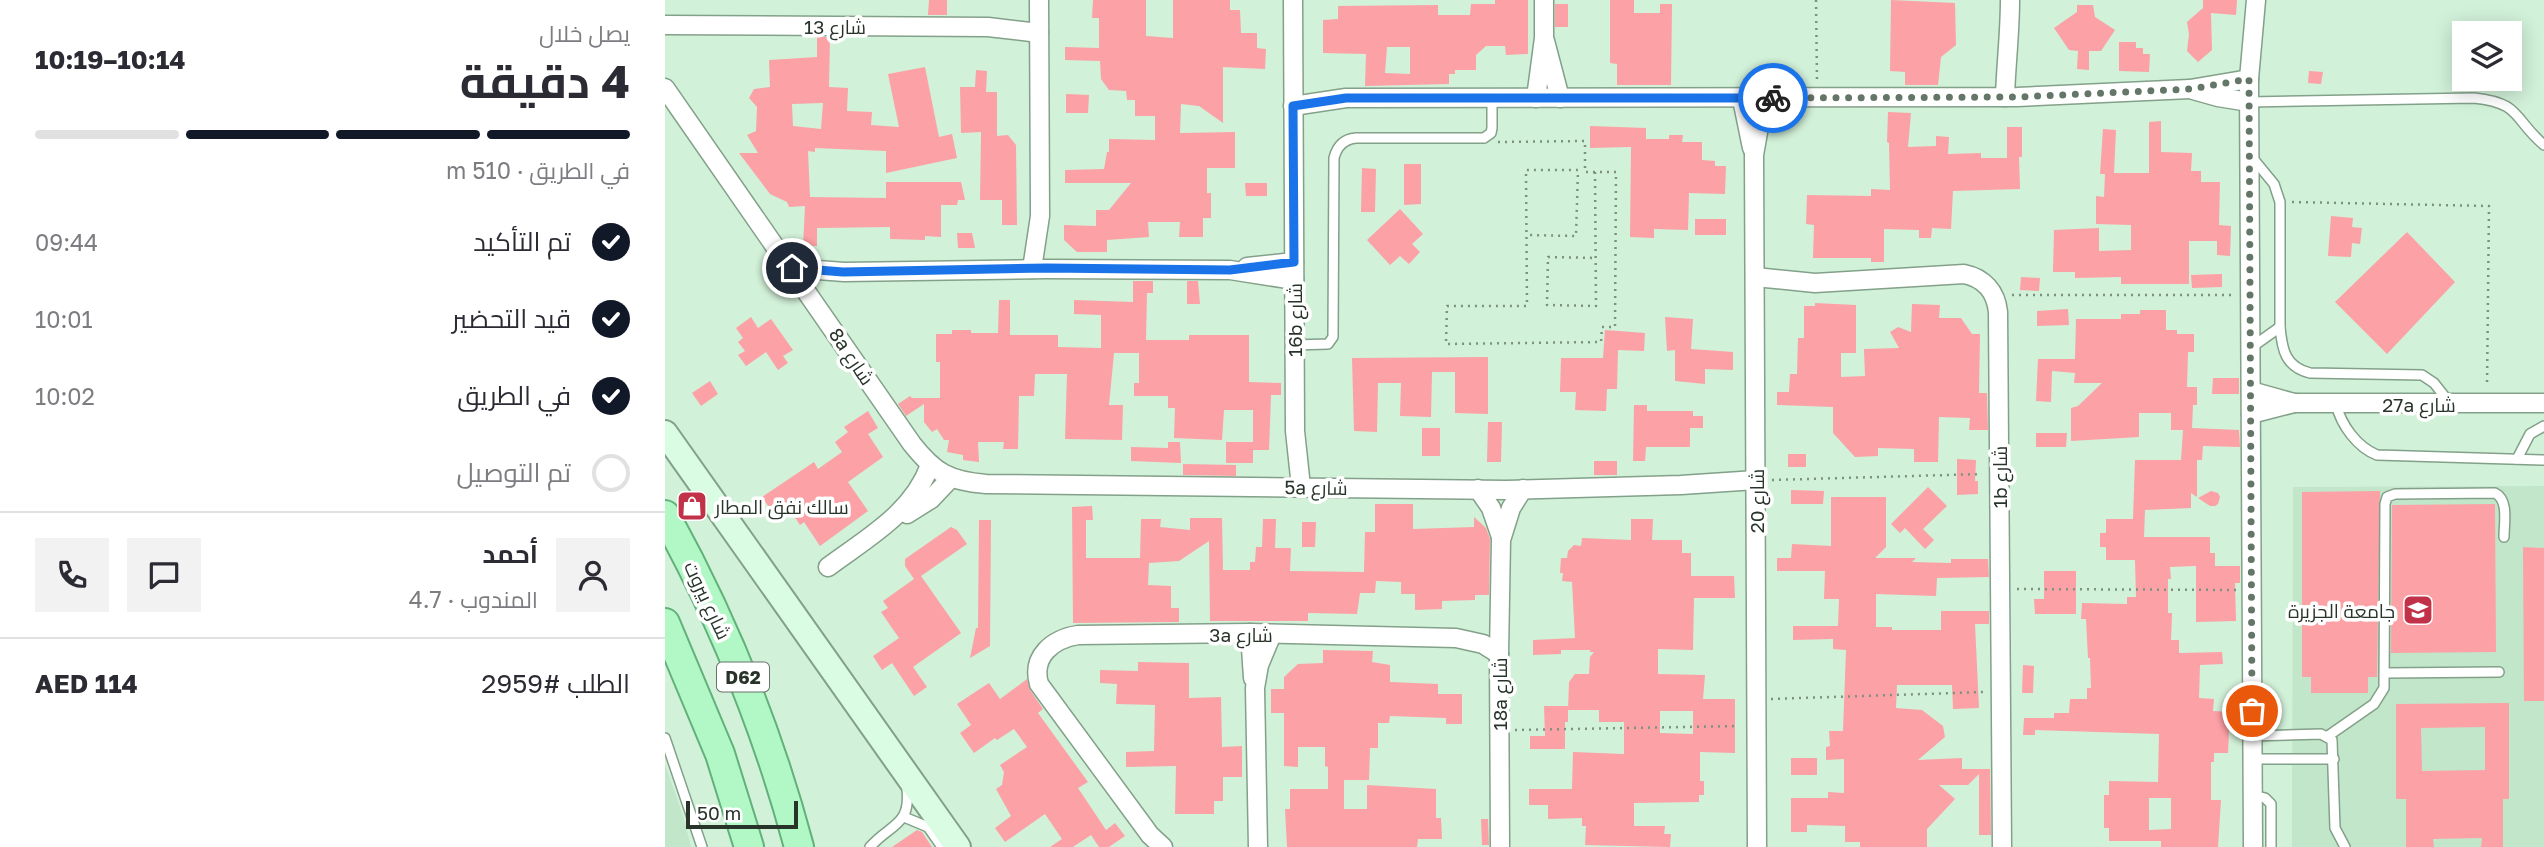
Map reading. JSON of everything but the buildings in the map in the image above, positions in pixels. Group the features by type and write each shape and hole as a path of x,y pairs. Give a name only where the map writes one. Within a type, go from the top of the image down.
{"main road":[{"path":"665,433 958,847"},
{"name":"شارع بيروت","path":"665,515 705,592 746,683 781,784 799,847"},
{"name":"D62","path":"665,623 720,754 749,847"}],"street":[{"name":"16b شارع","path":"1293,0 1295,430 1289,454 1294,487"},
{"path":"1536,98 1544,38 1544,0"},
{"path":"2010,0 2010,43 2005,71 2011,97"},
{"path":"2253,847 2249,79 2256,0"},
{"path":"1039,17 1040,269"},
{"name":"شارع 13","path":"670,27 988,27 1039,17"},
{"path":"1544,38 1560,98"},
{"path":"1293,99 2011,97 2190,89 2249,79"},
{"name":"8a شارع","path":"665,88 912,444 930,465 950,479"},
{"path":"2190,89 2249,102"},
{"name":"شارع 20","path":"1742,99 1754,155"},
{"name":"شارع 20","path":"1757,847 1754,155 1765,99"},
{"path":"792,268 843,272 1230,270 1294,262"},
{"path":"1230,270 1294,280"},
{"path":"806,288 843,272"},
{"path":"1755,282 1791,287 1815,282 1964,274 1981,280 1994,295"},
{"name":"1b شارع","path":"1994,295 1998,312 2002,847"},
{"name":"27a شارع","path":"2251,391 2294,403 2544,403"},
{"name":"27a شارع","path":"2251,414 2294,403"},
{"path":"828,567 893,519 912,500 926,478 930,465"},
{"path":"893,519 919,507 950,479"},
{"name":"5a شارع","path":"950,479 986,484 1478,489 1681,485 1707,490 1756,486"},
{"name":"18a شارع","path":"1478,489 1491,508 1501,540"},
{"name":"18a شارع","path":"1500,847 1501,540 1511,508 1523,489"},
{"name":"3a شارع","path":"1456,638 1484,628 1500,616"},
{"path":"1250,633 1250,661 1255,688 1258,847"},
{"name":"3a شارع","path":"1163,847 1150,835 1043,691 1037,677 1038,663 1050,646 1068,636 1079,635 1250,633 1456,638 1483,644 1499,654"},
{"path":"1255,688 1263,654 1272,634"}],"lane":[{"path":"1294,345 1328,344 1333,337 1334,158 1339,146 1349,138 1479,139 1488,136 1492,128 1492,98"},
{"path":"2249,102 2474,98 2496,100 2510,107 2544,145"},
{"path":"2250,154 2274,184 2280,202 2280,327 2281,345 2286,358 2302,371 2421,375 2434,383 2450,404"},
{"path":"2251,348 2280,327"},
{"path":"2336,404 2341,419 2358,443 2377,455 2544,460"},
{"path":"2517,459 2530,434 2544,426"},
{"path":"2328,736 2374,704 2382,693 2386,673 2387,497 2395,494 2495,493 2501,496 2504,503 2504,537"},
{"path":"2386,673 2498,672"},
{"path":"2252,736 2328,736 2333,745 2335,828 2345,847"},
{"path":"665,738 702,847"},
{"path":"2252,760 2334,759"},
{"path":"870,847 904,817 909,802 906,771"},
{"path":"2253,795 2265,798 2271,804 2271,847"},
{"path":"904,817 928,827 942,847"}],"path":[{"path":"1816,0 1817,97"},
{"path":"1488,136 1500,142 1585,141 1585,172 1616,172 1615,327 1602,327 1601,342 1446,344 1447,306 1527,306 1526,170 1577,170 1576,236 1527,235"},
{"path":"1595,172 1596,258 1595,306 1547,305 1548,257 1596,258"},
{"path":"2280,202 2489,206 2487,389"},
{"path":"1994,295 2250,295"},
{"path":"1756,486 1999,474"},
{"path":"2000,589 2251,590"},
{"path":"1757,699 2001,692"},
{"path":"1500,731 1757,726"}],"shaded area":[{"name":"جامعة الجزيرة","path":"2544,486 2544,847 2292,847 2293,487"},
{"path":"665,764 684,819 691,847 665,847"}],"way so far":[{"path":"1773,98 2017,97 2190,89 2249,79 2252,711"}],"place":[{"name":"سالك نفق المطار","path":"692,506"},
{"name":"جامعة الجزيرة","path":"2418,610"}],"route":[{"path":"792,268 843,272 1047,268 1230,270 1294,262 1293,106 1346,98 1773,98"}]}
